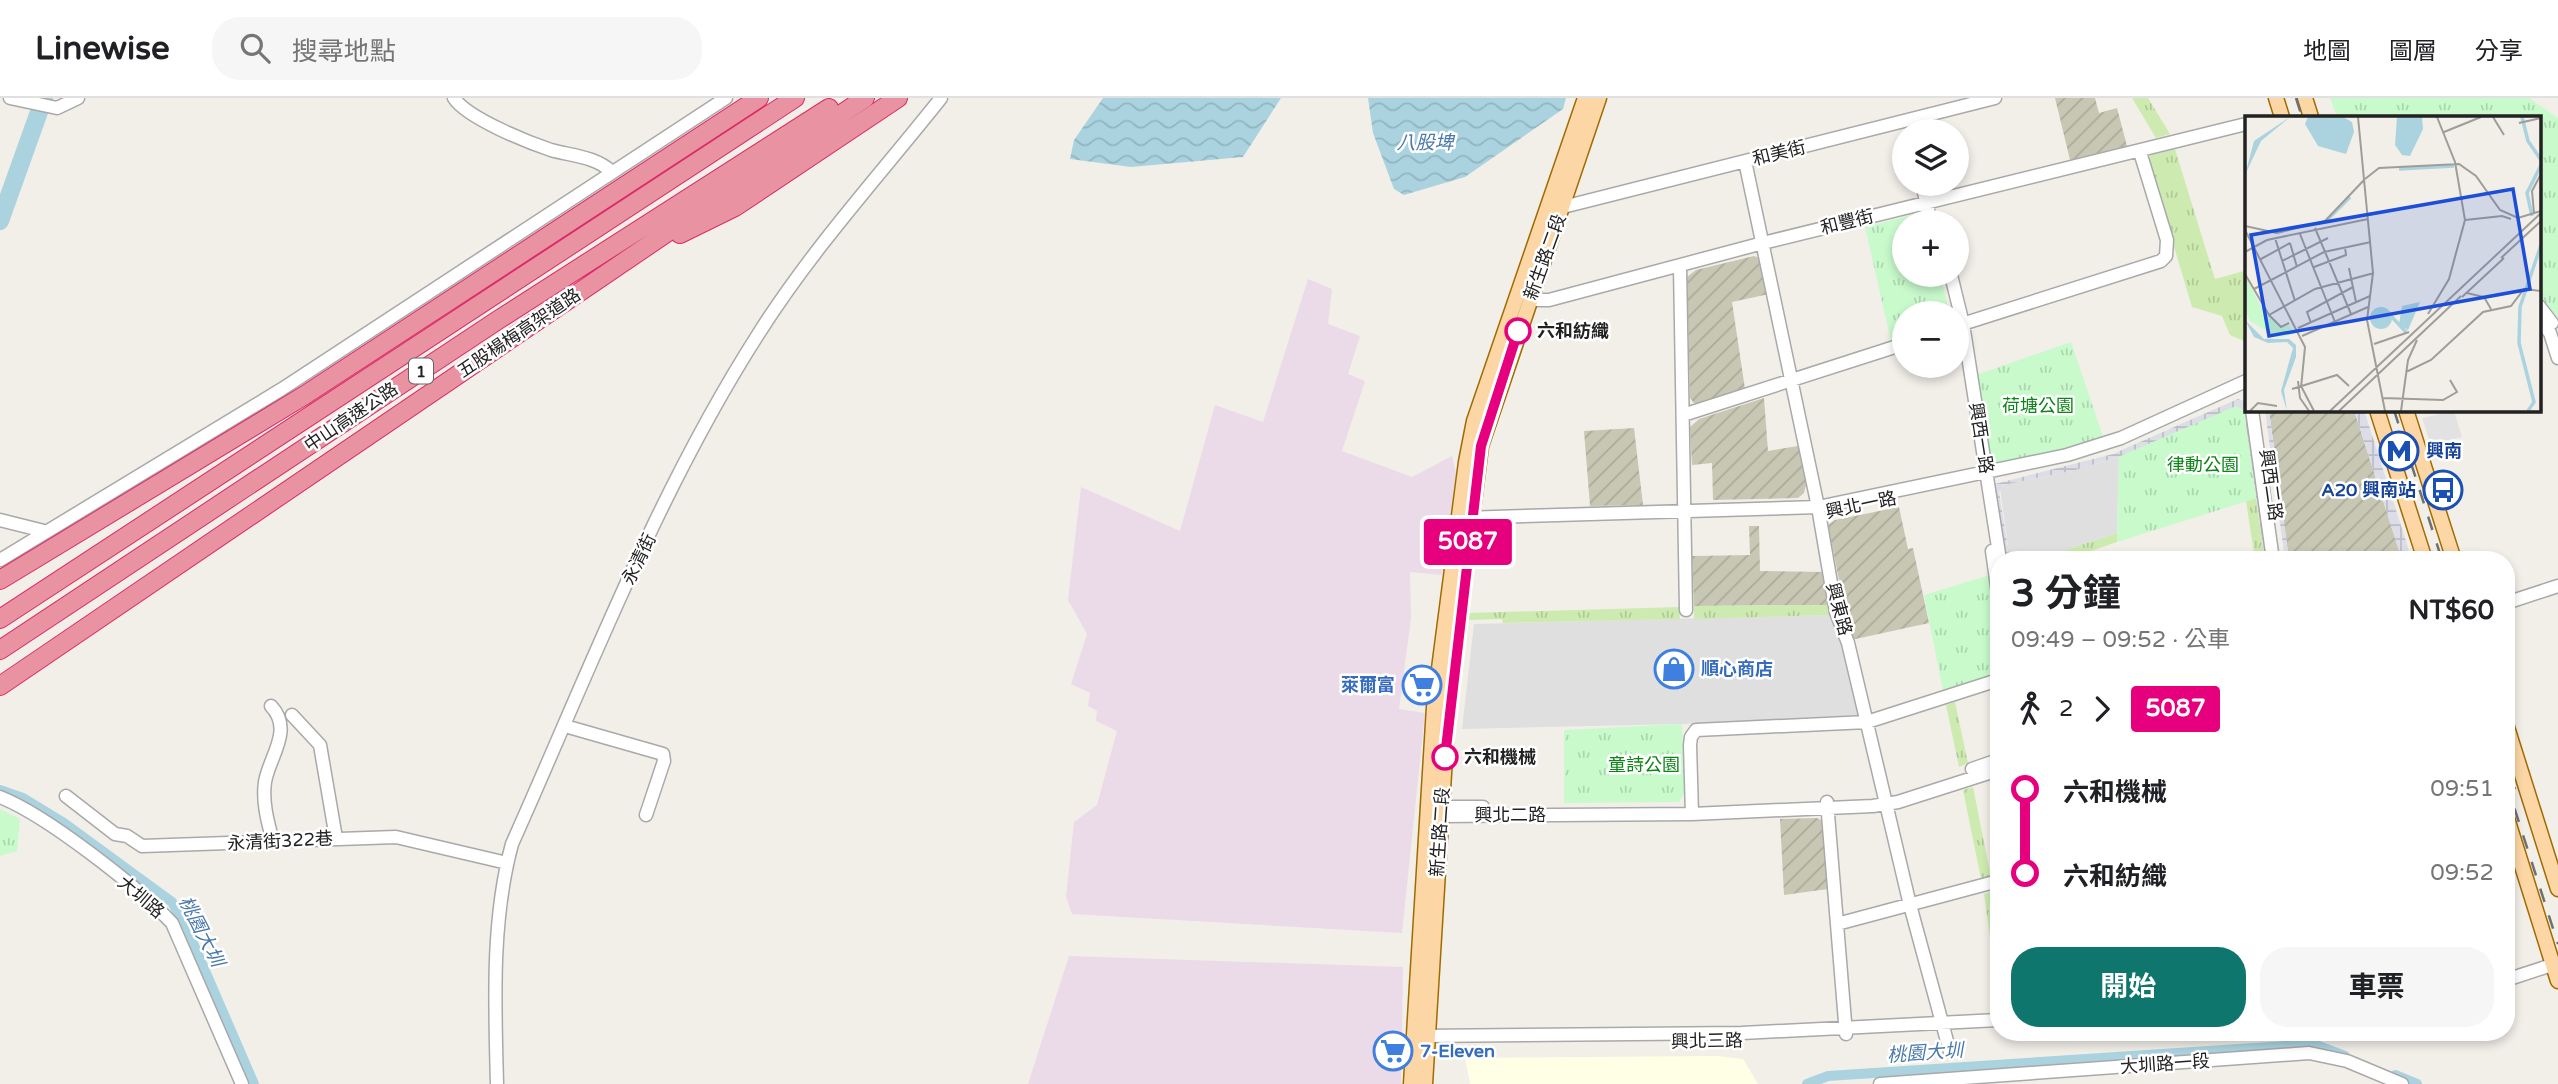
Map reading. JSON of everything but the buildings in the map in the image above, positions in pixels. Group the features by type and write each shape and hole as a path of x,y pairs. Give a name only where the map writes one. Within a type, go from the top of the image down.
{"highway":[{"path":"668,155 745,98"},
{"path":"0,580 305,395 668,155 759,98"},
{"name":"中山高速公路","path":"0,620 795,98"},
{"name":"中山高速公路","path":"0,650 498,320 845,98"},
{"name":"五股楊梅高架道路","path":"0,687 865,98"},
{"path":"623,262 735,207 898,98"}],"main road":[{"name":"新生路二段","path":"1467,519 1474,421 1580,121 1585,98"},
{"name":"新生路二段","path":"1425,1084 1423,1038 1436,810 1434,707 1467,519 1481,446 1599,98"},
{"path":"2276,98 2282,116"},
{"path":"2305,98 2311,116"},
{"path":"2377,411 2422,551"},
{"path":"2406,411 2451,551"},
{"path":"2515,752 2558,888"},
{"path":"2515,843 2556,971"},
{"name":"新生路二段","path":"1411,1084 1423,1038"}],"street":[{"path":"10,98 57,108 75,101"},
{"path":"454,98 465,109 530,143 594,160 612,172"},
{"path":"0,559 282,389 726,98"},
{"name":"永清街","path":"497,1084 496,987 501,899 507,863 617,604 663,509 758,334 812,253 941,98"},
{"name":"和美街","path":"1935,119 1995,98"},
{"name":"和豐街","path":"1530,300 1549,300 1763,243 2245,124"},
{"name":"和美街","path":"1563,207 1745,161 1892,131"},
{"path":"1969,322 2161,261 2166,256 2167,240 2140,152"},
{"name":"興東路","path":"1745,161 1818,510 1836,612 1848,643 1910,905 1950,1052"},
{"path":"1927,196 1933,210"},
{"path":"1930,196 1930,210"},
{"path":"1680,267 1686,610"},
{"path":"2540,307 2558,331"},
{"path":"2540,320 2550,333 2558,358"},
{"path":"1683,415 1892,348"},
{"name":"興西一路","path":"1967,378 1998,551"},
{"path":"1984,476 2121,438 2245,381"},
{"path":"1467,519 1818,510 2071,461 2116,447 2245,390"},
{"path":"2252,411 2272,551"},
{"name":"興西二路","path":"2260,411 2280,551"},
{"path":"1984,476 1993,551"},
{"path":"0,520 44,531"},
{"path":"2515,592 2558,579"},
{"path":"2515,600 2558,586"},
{"path":"1692,810 1690,737 1696,730 1867,722 1990,683"},
{"path":"271,706 280,722 278,750 264,787 273,842"},
{"path":"292,715 320,745 336,838"},
{"path":"565,726 663,754 664,761 646,815"},
{"name":"興北二路","path":"1884,800 1990,763"},
{"name":"興北二路","path":"1436,810 1692,810 1827,805 1884,800 1990,772"},
{"name":"永清街322巷","path":"66,796 116,834 127,836 142,846 336,838 412,839 507,863"},
{"name":"大圳路","path":"0,797 18,804 75,844 154,904 172,923 242,1084"},
{"path":"1827,805 1846,1030"},
{"path":"1837,924 1990,883"},
{"path":"2515,978 2556,971"},
{"path":"2515,985 2556,971"},
{"path":"1942,1027 1990,1021"},
{"path":"1942,1027 1990,1028"},
{"name":"興北三路","path":"1423,1038 1736,1041 1846,1030 1942,1027"},
{"name":"大圳路一段","path":"1880,1084 2309,1053 2347,1061 2402,1084"}],"shaded area":[{"path":"2055,98 2095,98 2099,113 2117,108 2127,146 2070,160"},
{"path":"1754,256 1762,259 1769,294 1732,302 1745,389 1701,404 1694,403 1690,398 1687,277 1696,270"},
{"path":"1308,279 1332,289 1328,324 1360,336 1348,374 1365,381 1342,451 1412,477 1452,456 1456,473 1442,575 1410,572 1411,618 1399,709 1425,713 1402,933 1072,914 1066,897 1074,822 1097,805 1117,731 1096,721 1097,711 1088,706 1090,693 1071,684 1087,634 1068,600 1081,487 1180,531 1215,405 1263,422"},
{"path":"1764,398 1768,451 1798,446 1806,485 1804,493 1798,498 1713,500 1712,463 1692,465 1690,427 1699,419"},
{"path":"2238,399 2245,402 2268,551 2264,551 2244,410 2236,406 2118,457 2072,471 2003,485 1999,492 2009,551 2004,551 1995,484 2113,454"},
{"path":"2265,411 2269,411 2288,551 2284,551"},
{"path":"2269,411 2354,411 2399,551 2288,551"},
{"path":"2354,411 2364,411 2409,551 2399,551"},
{"path":"2454,411 2462,437 2431,445 2422,418"},
{"path":"1634,428 1643,505 1590,506 1584,431"},
{"path":"2119,457 2117,533 2063,551 2009,551 2000,488 2006,484 2072,471"},
{"path":"1899,507 1908,549 1913,548 1929,623 1851,640 1828,525 1835,520"},
{"path":"1749,526 1759,526 1760,571 1824,572 1830,605 1694,606 1692,556 1750,555"},
{"path":"1833,615 1859,715 1682,724 1462,729 1474,624"},
{"path":"1817,818 1823,821 1828,889 1784,895 1780,819"},
{"path":"1069,956 1403,967 1401,1084 1028,1084"},
{"path":"1716,1056 1743,1059 1758,1084 1470,1084 1465,1058"}],"green space":[{"path":"2132,98 2148,98 2170,134 2156,138"},
{"path":"2330,98 2529,98 2558,118 2558,318 2540,295 2540,116 2337,116"},
{"path":"2175,149 2215,279 2244,271 2245,342 2230,335 2222,316 2192,307 2148,160 2151,155"},
{"path":"1892,220 1892,287 1943,287 1947,301 1892,301 1891,341 1865,227"},
{"name":"荷塘公園","path":"2071,342 2104,439 1997,465 1992,463 1976,375"},
{"name":"律動公園","path":"2238,399 2245,402 2245,411 2247,411 2260,497 2117,542 2119,451"},
{"path":"2256,498 2264,551 2254,551 2246,501"},
{"path":"2117,533 2117,542 2091,551 2063,551"},
{"path":"1990,575 1990,676 1943,691 1924,595"},
{"path":"1830,605 1833,615 1694,619 1694,606"},
{"path":"1679,607 1680,619 1503,623 1502,619 1468,620 1469,613"},
{"path":"1955,702 1968,763 1959,767 1946,705"},
{"name":"童詩公園","path":"1682,724 1685,792 1679,802 1564,803 1564,730"},
{"path":"1973,787 1990,877 1981,879 1963,790"},
{"path":"0,809 20,819 17,851 0,856"},
{"path":"1990,892 1990,937 1984,894"}],"water":[{"path":"1103,98 1281,98 1243,157 1131,167 1070,159 1074,140"},
{"name":"八股埤","path":"1368,98 1566,98 1563,109 1465,177 1404,195 1394,189 1373,133"}],"waterway":[{"path":"0,221 44,98"},
{"name":"桃園大圳","path":"0,790 23,798 64,823 172,902 190,936 254,1084"},
{"name":"桃園大圳","path":"1807,1084 1828,1076 2313,1044 2345,1056"},
{"name":"桃園大圳","path":"2395,1075 2417,1084"}],"railway":[{"path":"2296,98 2302,116"},
{"path":"2394,411 2439,551"},
{"path":"2515,810 2558,944"}],"bus line":[{"name":"5087","path":"1445,757 1448,708 1481,446 1518,331"}],"place":[{"name":"六和紡織","path":"1518,331"},
{"name":"興南","path":"2399,451"},
{"name":"A20 興南站","path":"2443,490"},
{"name":"順心商店","path":"1674,669"},
{"name":"萊爾富","path":"1422,685"},
{"name":"六和機械","path":"1445,757"},
{"name":"7-Eleven","path":"1393,1051"}]}
